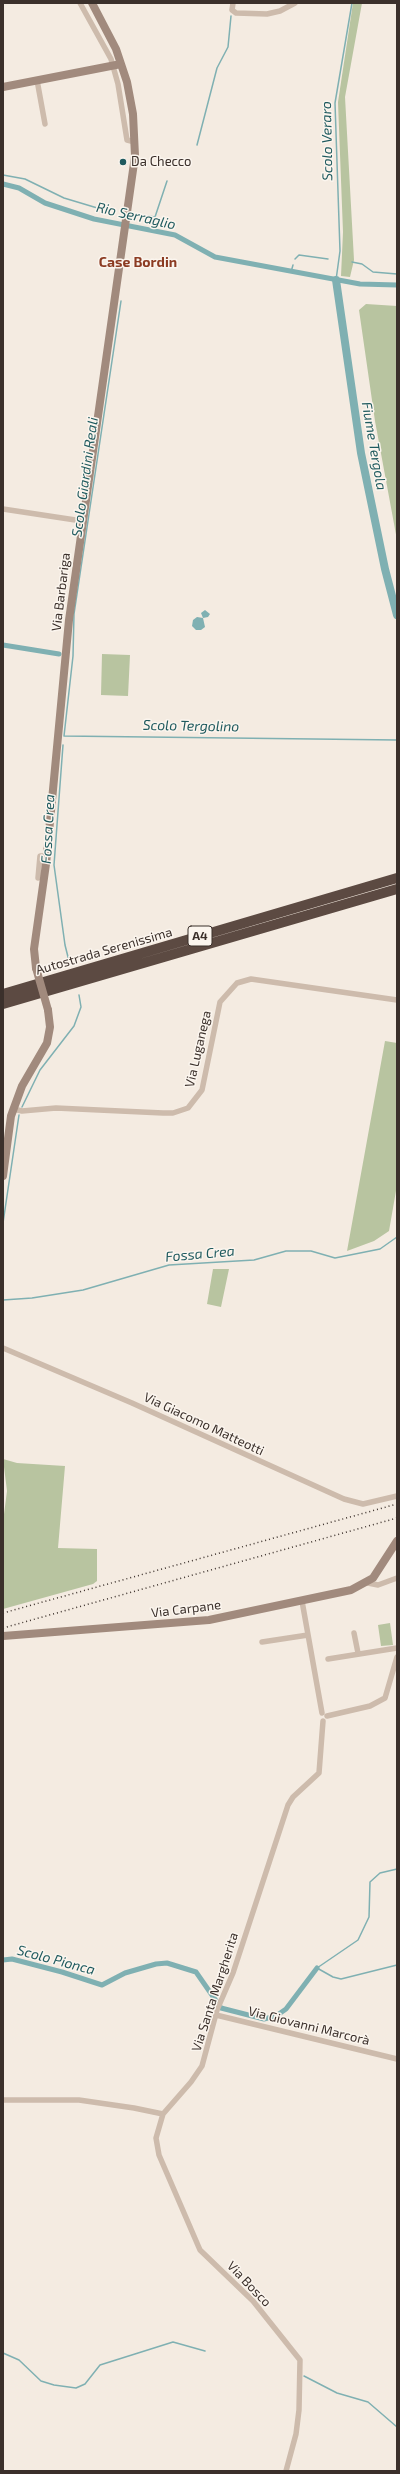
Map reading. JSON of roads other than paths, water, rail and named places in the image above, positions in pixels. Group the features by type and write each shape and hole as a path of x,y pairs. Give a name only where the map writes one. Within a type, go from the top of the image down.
{"highway":[{"name":"Autostrada Serenissima","path":"3,994 397,878"},
{"name":"Autostrada Serenissima","path":"3,1004 397,889"}],"main road":[{"name":"Via Barbariga","path":"3,1176 13,1109 22,1086 47,1043 50,1027 48,1010 36,968 34,948 46,856 69,620 82,521 135,166 135,142 130,98 122,64 92,3"},
{"path":"3,87 113,67 122,64"},
{"name":"Via Carpane","path":"3,1636 192,1622 351,1590 368,1583 380,1570 397,1541"}],"street":[{"path":"80,3 108,53 122,102 127,140 135,142"},
{"path":"232,3 232,10 236,13 267,14 280,11 295,3"},
{"path":"37,80 45,124"},
{"path":"3,509 82,521"},
{"name":"Via Barbariga","path":"38,878 40,856 46,856"},
{"name":"Via Luganega","path":"13,1109 22,1111 56,1108 173,1113 188,1108 202,1090 220,1002 237,983 251,979 397,1000"},
{"name":"Via Giacomo Matteotti","path":"3,1348 132,1403 348,1501 366,1504 397,1496"},
{"name":"Via Carpane","path":"368,1583 378,1585 397,1578"},
{"name":"Via Santa Margherita","path":"163,2114 191,2082 202,2066 216,2013 233,1973 288,1805 293,1797 319,1773 324,1717 302,1601"},
{"path":"354,1633 358,1653"},
{"path":"262,1642 308,1635"},
{"path":"328,1659 358,1653 397,1648"},
{"path":"324,1717 370,1706 385,1698 397,1657"},
{"name":"Via Giovanni Marcorà","path":"216,2013 397,2059"},
{"path":"3,2100 79,2100 163,2114"},
{"name":"Via Bosco","path":"163,2114 156,2138 158,2150 197,2245 206,2257 252,2301 300,2360 299,2410 296,2434 286,2471"}],"water":[{"path":"205,610 210,614 208,617 203,618 201,613"},
{"path":"197,617 203,618 205,627 201,630 196,630 192,626 193,620"}],"waterway":[{"name":"Scolo Veraro","path":"336,280 340,251 335,103 352,3"},
{"name":"Scolo Giardini Reali","path":"197,145 217,68 228,47 231,16"},
{"path":"3,175 25,179 64,198 104,210"},
{"name":"Scolo Giardini Reali","path":"133,214 155,217 167,181"},
{"name":"Rio Serraglio","path":"3,184 19,188 45,203 94,219 175,235 215,257 360,284 397,285"},
{"path":"295,259 299,255 328,259"},
{"path":"352,262 362,264 373,272 397,274"},
{"name":"Rio Serraglio","path":"291,272 293,265"},
{"name":"Fiume Tergola","path":"336,280 361,453 385,569 397,615"},
{"name":"Scolo Tergolino","path":"121,301 74,614 73,656 64,736 397,740"},
{"name":"Scolo Tergolino","path":"3,645 59,654"},
{"name":"Fossa Crea","path":"63,745 54,865 65,945 69,961"},
{"name":"Fossa Crea","path":"22,1107 40,1070 74,1026 81,1007 79,995"},
{"name":"Fossa Crea","path":"3,1223 19,1115"},
{"name":"Fossa Crea","path":"3,1300 32,1298 83,1290 169,1265 254,1260 286,1251 311,1251 335,1258 380,1249 397,1237"},
{"path":"397,1869 380,1873 370,1882 369,1917 358,1940 317,1968 333,1977 341,1979 397,1965"},
{"name":"Scolo Pionca","path":"3,1960 12,1959 62,1972 102,1985 125,1973 156,1964 167,1963 196,1972 221,2008 264,2019 276,2016 286,2009 317,1968"},
{"path":"3,2353 19,2360 41,2381 54,2385 76,2388 85,2384 100,2365 173,2342 205,2351"},
{"path":"304,2376 337,2393 368,2402 397,2427"}],"railway":[{"path":"3,1613 397,1504"},
{"path":"3,1628 397,1518"}],"place":[{"name":"Da Checco","path":"123,162"}],"district":[{"name":"Case Bordin","path":"138,262"}]}
